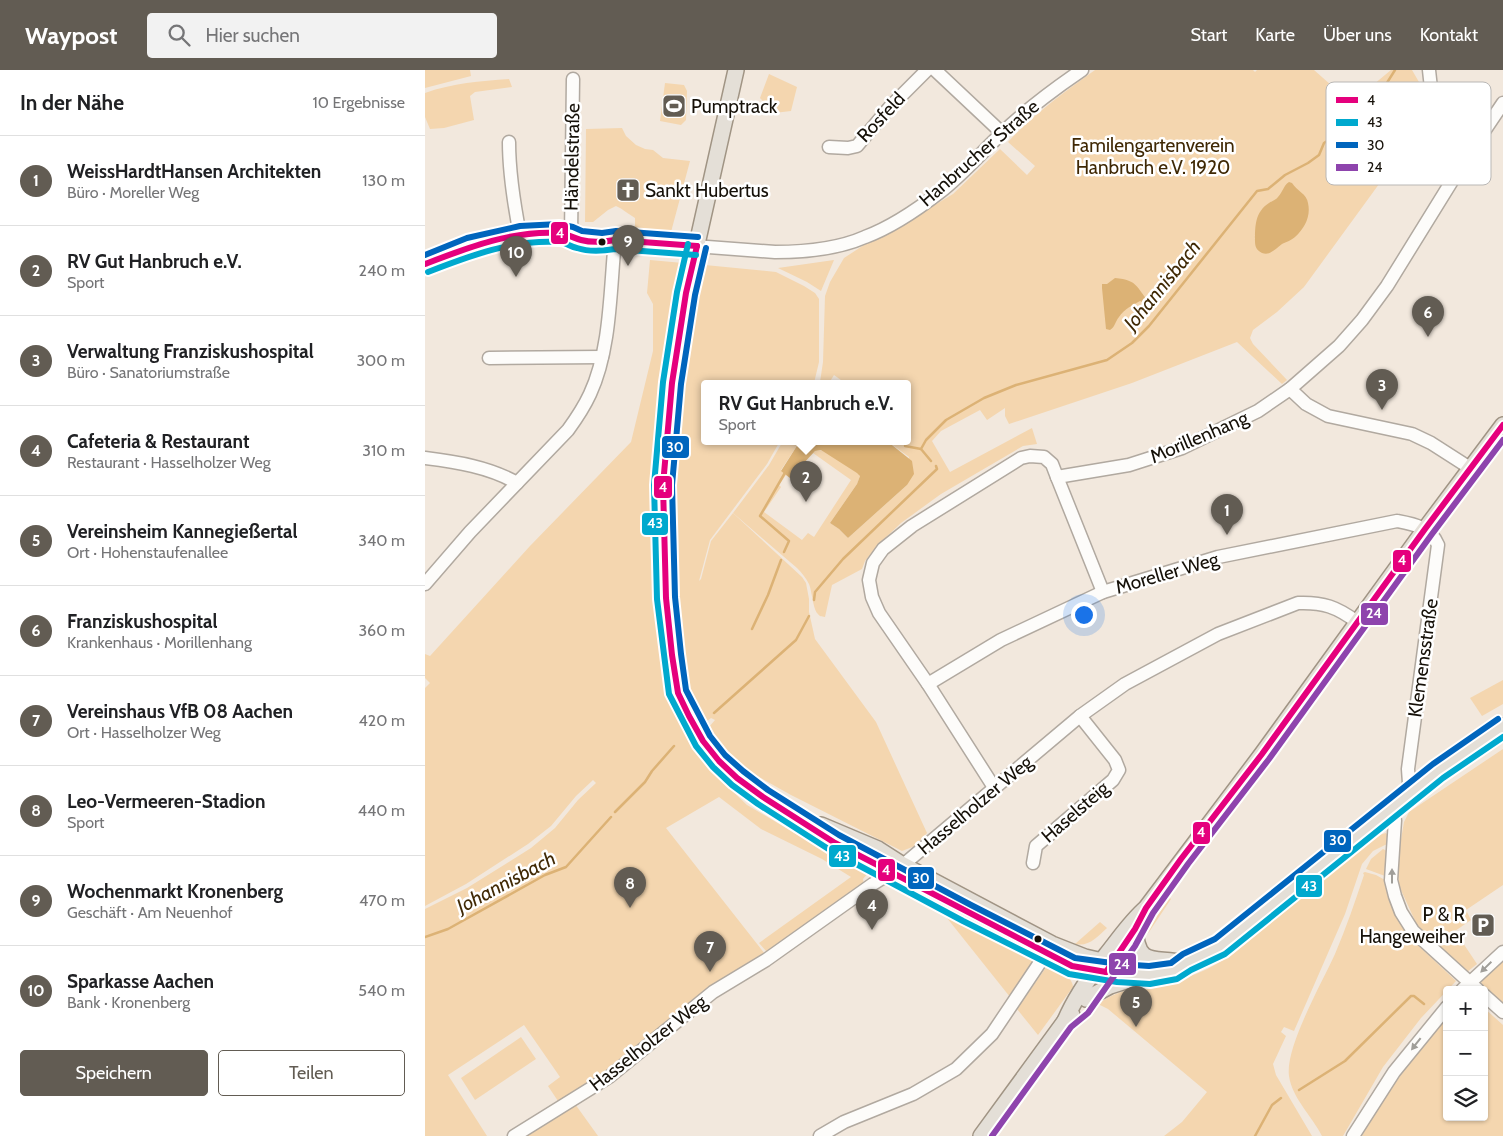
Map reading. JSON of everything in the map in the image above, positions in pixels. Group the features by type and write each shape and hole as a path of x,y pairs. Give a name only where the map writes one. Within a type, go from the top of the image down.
{"main road":[{"path":"736,70 686,293 672,383 663,485 667,598 672,655 678,693 703,741 719,761 737,778 835,842 897,868 1049,949 1085,957 1104,966 1149,975"},
{"path":"1065,1021 1072,1003 1135,929 1146,908 1503,425"},
{"path":"1086,999 1120,982 1174,971 1185,963 1220,946 1413,790 1503,726"},
{"path":"981,1136 1065,1021 1081,1008 1104,966 1133,920 1146,908"},
{"path":"1135,929 1138,948 1146,957 1151,960 1172,960 1185,963"},
{"path":"1104,966 1154,967 1185,963"}],"street":[{"name":"Rosfeld","path":"829,147 848,148 857,146 889,108 927,70"},
{"path":"935,70 1002,133"},
{"name":"Hanbrucher Straße","path":"426,260 469,247 520,235 549,233 571,235 580,233 602,235 615,240 775,252 795,252 842,245 865,238 884,229 941,191 1002,133 1077,72"},
{"name":"Händelstraße","path":"571,235 573,79"},
{"name":"Morillenhang","path":"1491,121 1503,103"},
{"path":"509,142 509,162 520,235"},
{"name":"Morillenhang","path":"1057,477 1129,466 1182,448 1258,411 1291,389 1339,346 1362,320 1387,286 1449,185"},
{"path":"425,583 470,532 568,430 581,412 590,393 602,357 607,330 615,240"},
{"path":"489,358 602,357"},
{"path":"1291,389 1306,404 1328,416 1412,434 1431,442 1470,468"},
{"path":"995,789 928,684 879,613 872,597 869,580 873,563 883,549 912,526 1021,458 1030,456 1044,457 1052,464 1103,592"},
{"path":"425,458 482,468 502,475 517,484"},
{"name":"Moreller Weg","path":"928,684 1001,640 1103,592 1218,557 1397,521 1419,525 1425,529"},
{"name":"Klemensstraße","path":"1413,790 1409,783 1408,769 1438,545 1436,539 1425,529"},
{"name":"Hasselholzer Weg","path":"514,1136 609,1077 713,992 766,960 897,868 995,789 1080,716 1125,684 1218,634 1298,603 1323,604 1337,609 1357,622"},
{"name":"Haselsteig","path":"1033,863 1036,846 1113,780 1119,770 1115,760 1080,716"},
{"path":"1389,810 1395,820 1391,880 1401,912 1413,931 1469,986"},
{"path":"820,1136 844,1122 913,1094 956,1069 992,1034 1049,949"},
{"path":"1471,986 1503,952"},
{"path":"1488,999 1503,1012"},
{"path":"1353,1136 1394,1072 1443,1011"}],"green space":[{"path":"425,70 470,70 471,76 425,88"},
{"name":"Familengartenverein Hanbruch e.V. 1920","path":"1095,70 1253,70 1255,72 1257,70 1314,70 1328,82 1326,82 1326,185 1378,185 1304,287 1277,312 1253,330 1250,338 1253,344 1287,380 1282,384 1237,342 1132,383 1009,424 1005,416 1005,408 987,420 980,410 941,431 932,441 950,472 1032,428 1037,444 1023,446 941,494 901,523 879,544 865,561 862,569 832,585 825,617 820,616 816,612 809,584 797,568 733,513 769,465 781,445 797,445 781,470 790,478 786,475 779,485 781,487 764,512 802,540 808,533 814,537 851,480 813,453 815,451 823,450 860,476 857,484 830,523 848,538 907,485 909,457 892,445 911,445 911,380 841,380 834,375 831,380 820,380 823,362 825,296 830,282 844,258 953,194 1000,149 1027,175 1035,166 1008,142 1061,95"},
{"path":"1391,70 1412,70 1419,82 1377,82"},
{"path":"769,74 797,87 791,111 774,113 760,98"},
{"path":"509,79 512,87 475,92 470,96 474,120 444,128 430,129 425,117 425,93 456,85"},
{"name":"Pumptrack","path":"665,83 684,85 687,91 686,120 681,125 660,121"},
{"path":"622,128 626,136 636,145 653,150 663,158 690,161 671,232 635,229 635,218 616,206 593,222 585,222 586,129"},
{"path":"650,260 683,263 667,379 663,613 667,685 690,734 706,755 731,781 727,786 747,805 815,845 868,873 863,879 864,885 861,888 801,927 767,952 759,943 851,877 822,859 761,829 719,797 666,828 765,954 641,1049 560,1104 548,1086 560,1077 524,1025 448,1075 487,1136 425,1136 425,909 467,888 531,848 555,828 578,800 596,783 593,780 576,796 551,826 528,844 466,884 425,906 425,688 430,683 425,678 425,654 430,656 530,546 631,442 653,351 653,304 647,293"},
{"path":"834,260 821,291 778,268"},
{"path":"705,265 776,272 804,286 815,293 819,299 819,362 815,380 701,380 701,445 778,445 767,464 710,540 699,581 711,541 733,513 802,577 806,583 809,612 815,639 876,722 927,833 915,846 902,851 791,795 743,768 724,749 709,727 715,720 711,718 700,727 683,688 673,612 669,486 671,433 688,319"},
{"path":"1503,680 1503,704 1482,716 1470,698"},
{"path":"1503,735 1503,739 1410,806 1404,808 1443,776"},
{"path":"1503,749 1503,885 1466,910 1471,920 1455,931 1477,964 1467,972 1417,925 1400,888 1397,871 1399,851 1404,822 1409,812"},
{"path":"1381,826 1379,831 1223,957 1222,954"},
{"path":"1386,833 1389,837 1387,844 1373,851 1362,864 1345,914 1294,1031 1284,1027 1281,1032 1286,1036 1273,1064 1276,1075 1312,1136 1164,1136 1182,1122 1207,1092 1108,1009 1098,1004 1109,997 1131,989 1190,976 1218,963 1234,953 1379,835"},
{"path":"1383,849 1387,851 1385,876 1366,869 1371,859"},
{"path":"1363,873 1376,875 1385,880 1396,916 1407,935 1456,981 1451,986 1443,986 1443,995 1421,1018 1383,1067 1343,1136 1322,1136 1294,1092 1289,1076 1289,1064 1298,1032 1347,925 1364,875"},
{"path":"1166,895 1171,899 1140,942 1144,921"},
{"path":"939,908 1032,957 1032,964 1010,997"},
{"path":"1100,922 1107,928 1100,935 1089,943 1075,944"},
{"path":"1503,959 1503,1008 1488,994 1488,986 1483,986 1481,980"},
{"path":"1047,966 1064,973 1070,979 1073,987 1038,1035 1017,1009"},
{"path":"1488,1012 1503,1025 1503,1136 1362,1136 1380,1105 1423,1046 1443,1023 1443,1121 1488,1121"},
{"path":"521,1037 536,1059 475,1100 461,1078"},
{"path":"575,1104 598,1136 520,1136"}],"shaded area":[{"path":"1289,182 1307,200 1309,213 1306,222 1302,230 1294,238 1270,253 1262,253 1257,249 1255,243 1258,215 1264,207 1277,198"},
{"path":"1115,278 1133,283 1150,303 1149,305 1140,301 1129,307 1121,314 1110,330 1106,329 1102,284 1107,284"},
{"path":"797,445 892,445 912,461 914,474 907,485 848,538 830,523 857,484 860,476 857,473 821,450 815,451 790,478 781,471"}],"waterway":[{"name":"Johannisbach","path":"1387,82 1395,70"},
{"name":"Johannisbach","path":"931,461 921,449 926,440 946,420 984,398 1016,385 1107,360 1132,343 1149,326 1257,191 1268,189 1285,175 1308,163 1319,155 1326,142"},
{"path":"905,446 921,449"},
{"name":"Johannisbach","path":"814,600 815,592 843,559 937,469 936,466"},
{"path":"784,552 789,541 760,516 786,471"},
{"path":"752,629 768,595 781,560"},
{"name":"Johannisbach","path":"714,713 796,640 809,616"},
{"name":"Johannisbach","path":"615,812 645,782 674,746"},
{"name":"Johannisbach","path":"425,937 448,929 545,875 566,867 611,817"},
{"path":"1299,1090 1345,1061 1411,996 1414,996 1424,1004"},
{"path":"1255,1136 1272,1105 1281,1098"}],"transit line":[{"name":"30","path":"425,255 467,238 520,226 559,224 582,231 602,233 616,231 698,237"},
{"name":"4","path":"425,264 491,241 525,234 559,233 589,242 615,240 697,246"},
{"name":"43","path":"428,272 492,250 525,243 561,242 591,251 615,249 696,255"},
{"name":"43","path":"688,244 677,292 663,382 654,485 657,599 669,694 696,746 713,767 732,785 758,804 830,850 963,921 1069,974 1117,982 1150,984 1177,979 1191,970 1225,954 1443,778 1503,737"},
{"name":"4","path":"697,246 686,293 672,383 663,485 666,598 672,655 678,693 703,741 719,761 737,778 835,843 1072,966 1106,972"},
{"name":"30","path":"706,248 695,295 681,384 672,485 675,597 686,690 710,736 725,755 768,790 839,835 1075,958 1149,966 1171,963 1183,954 1215,939 1433,764 1498,719"},
{"name":"4","path":"1106,972 1135,929 1146,908 1181,859 1262,754 1503,425"},
{"name":"24","path":"992,1136 1071,1027 1088,1013 1135,946 1153,913 1188,864 1269,759 1432,534 1503,440"}],"place":[{"name":"Pumptrack","path":"674,106"},
{"name":"Sankt Hubertus","path":"628,190"},
{"name":"Wochenmarkt Kronenberg","path":"628,266"},
{"name":"Sparkasse Aachen","path":"516,277"},
{"name":"Franziskushospital","path":"1428,337"},
{"name":"Verwaltung Franziskushospital","path":"1382,410"},
{"name":"RV Gut Hanbruch e.V.","path":"806,502"},
{"name":"WeissHardtHansen Architekten","path":"1227,535"},
{"name":"Leo-Vermeeren-Stadion","path":"630,908"},
{"name":"P & R Hangeweiher","path":"1483,925"},
{"name":"Cafeteria & Restaurant","path":"872,930"},
{"name":"Vereinshaus VfB 08 Aachen","path":"710,972"},
{"name":"Vereinsheim Kannegießertal","path":"1136,1027"}]}
